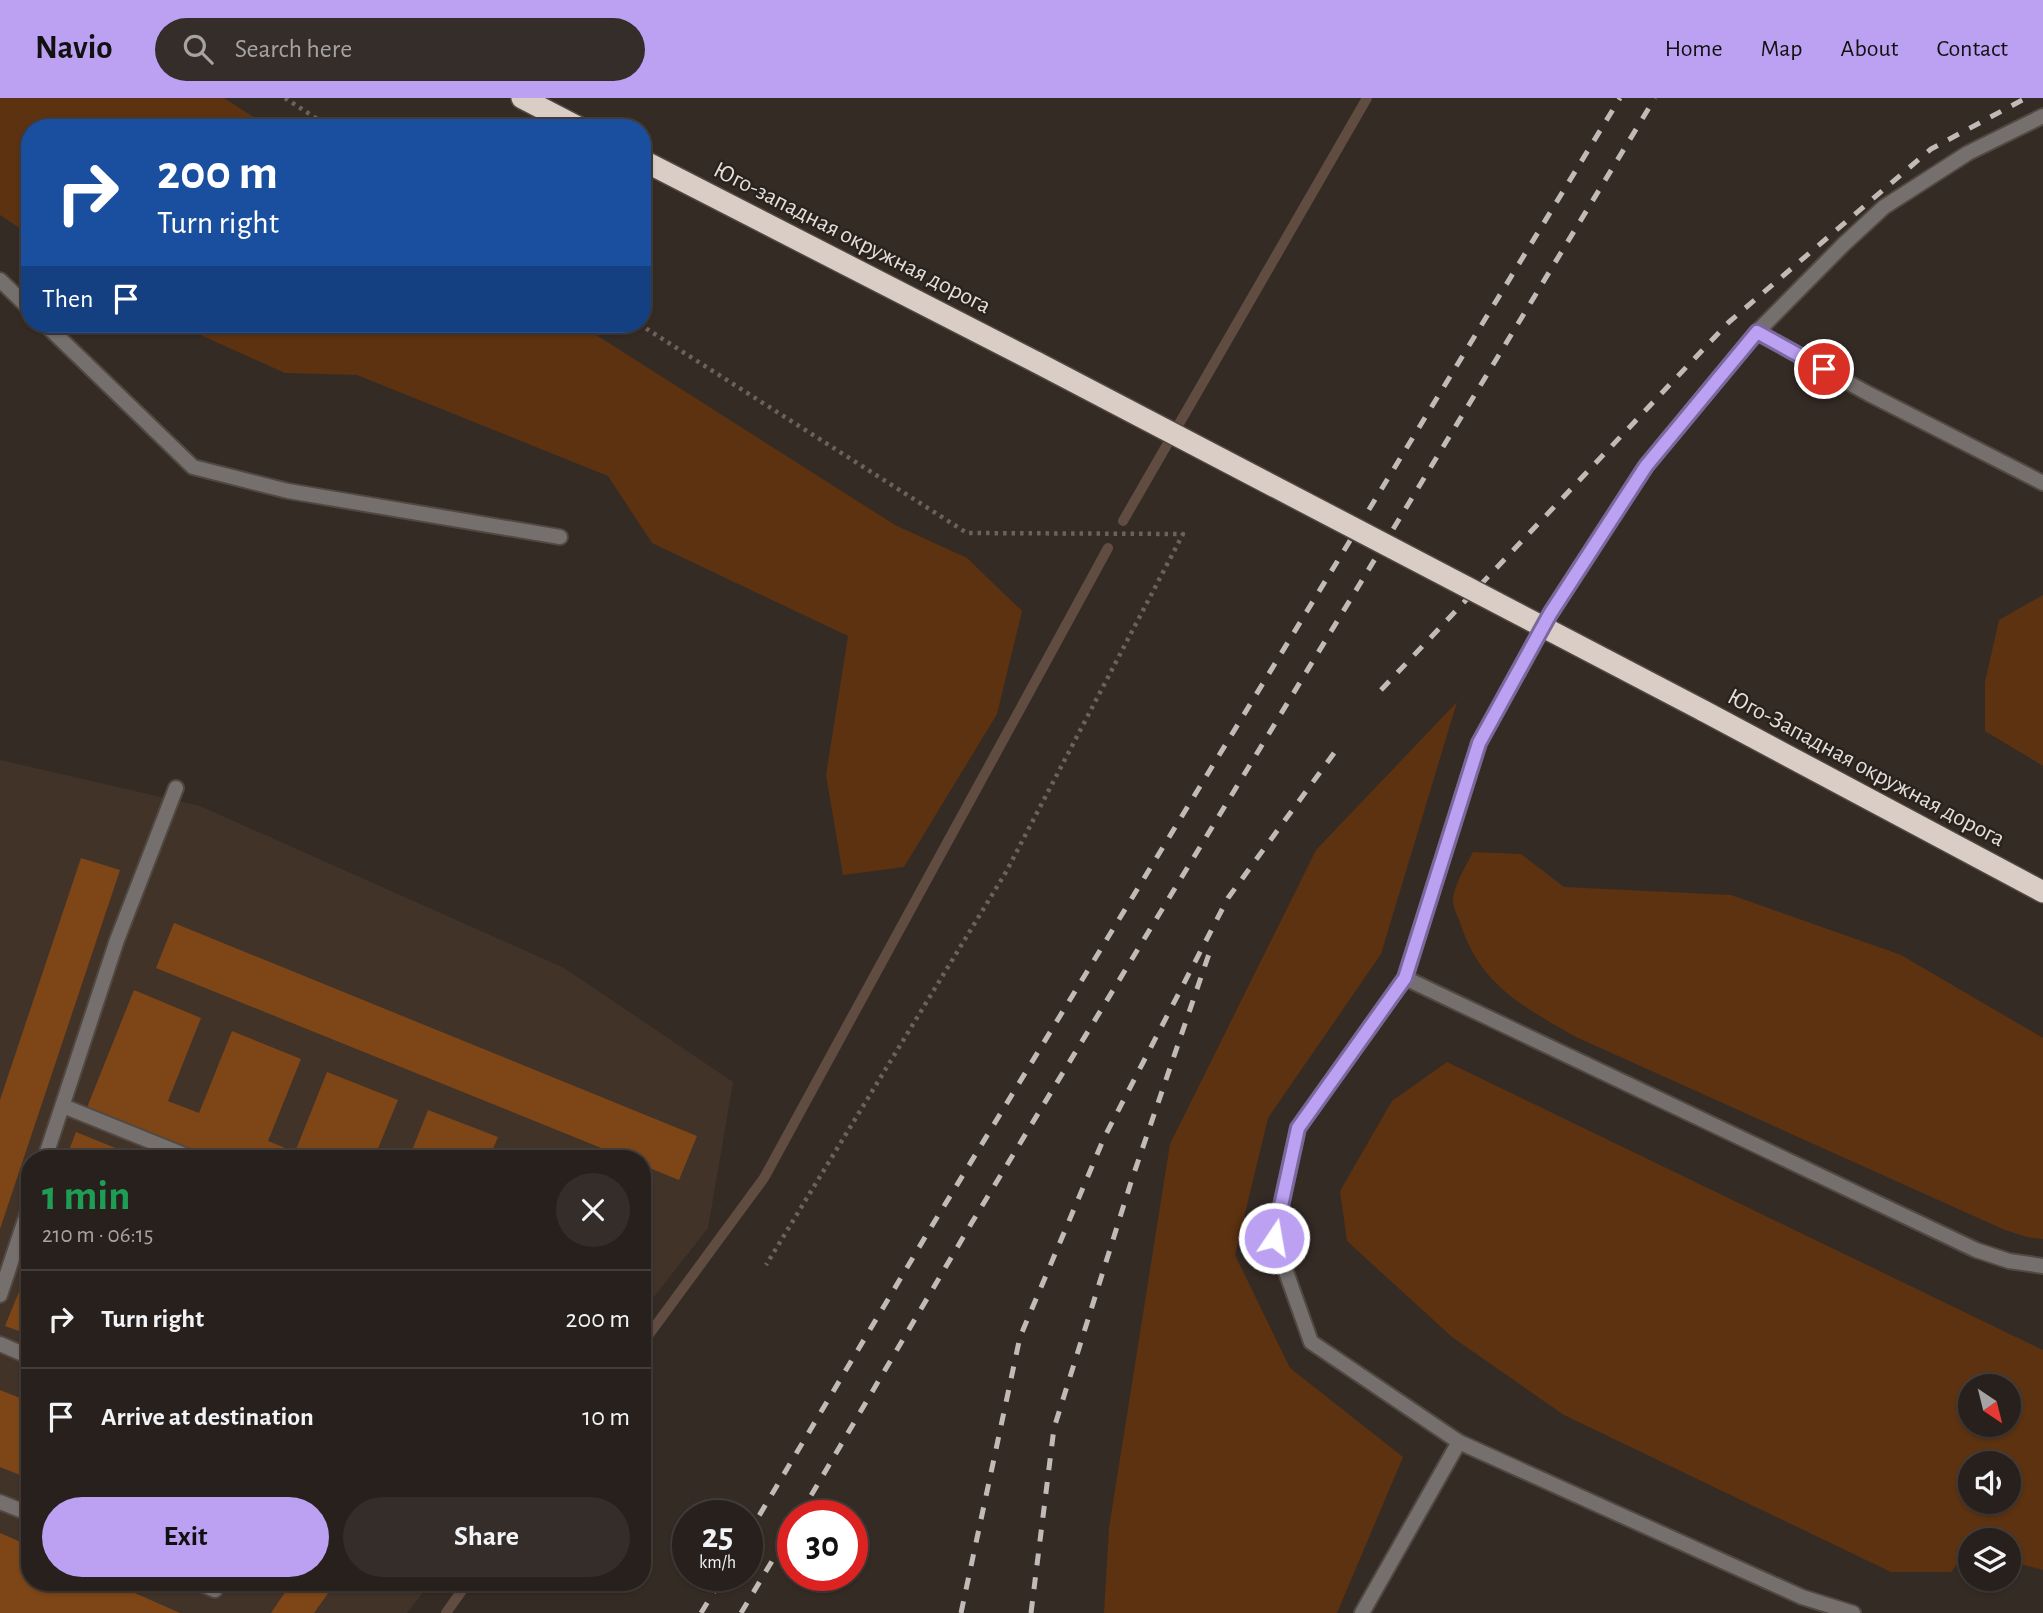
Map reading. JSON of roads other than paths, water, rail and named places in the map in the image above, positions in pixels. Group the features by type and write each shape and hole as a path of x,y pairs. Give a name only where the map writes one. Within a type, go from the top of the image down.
{"highway":[{"path":"522,98 563,119"},
{"name":"Юго-западная окружная дорога","path":"651,165 1038,363 1702,710"},
{"name":"Юго-Западная окружная дорога","path":"1702,710 2043,892"}],"street":[{"path":"1853,1613 1802,1597 1459,1442 1311,1342 1274,1238 1298,1128 1405,978 1479,743 1550,614 1646,466 1757,332 1843,244 1884,207 1968,153 2043,116"},
{"path":"0,280 21,300"},
{"path":"1757,332 1869,394 2043,483"},
{"path":"54,333 193,467 288,491 560,537"},
{"path":"48,1150 117,940 176,788"},
{"path":"1405,978 1976,1250 2009,1261 2043,1266"},
{"path":"63,1106 172,1150"},
{"path":"0,1295 21,1240"},
{"path":"0,1344 21,1353"},
{"path":"1362,1613 1459,1442"},
{"path":"0,1502 21,1510"}],"waterway":[{"path":"1123,521 1367,98"},
{"path":"651,1332 764,1178 1108,548"},
{"path":"446,1613 462,1591"}],"railway":[{"path":"763,1509 927,1234 1620,98"},
{"path":"808,1500 971,1224 1655,98"},
{"path":"1381,690 1729,322 1931,149 2026,98"},
{"path":"961,1613 1020,1337 1104,1138 1228,898 1340,745"},
{"path":"1031,1613 1054,1428 1132,1179 1211,948"},
{"path":"741,1613 777,1553"},
{"path":"701,1613 714,1591"}]}
